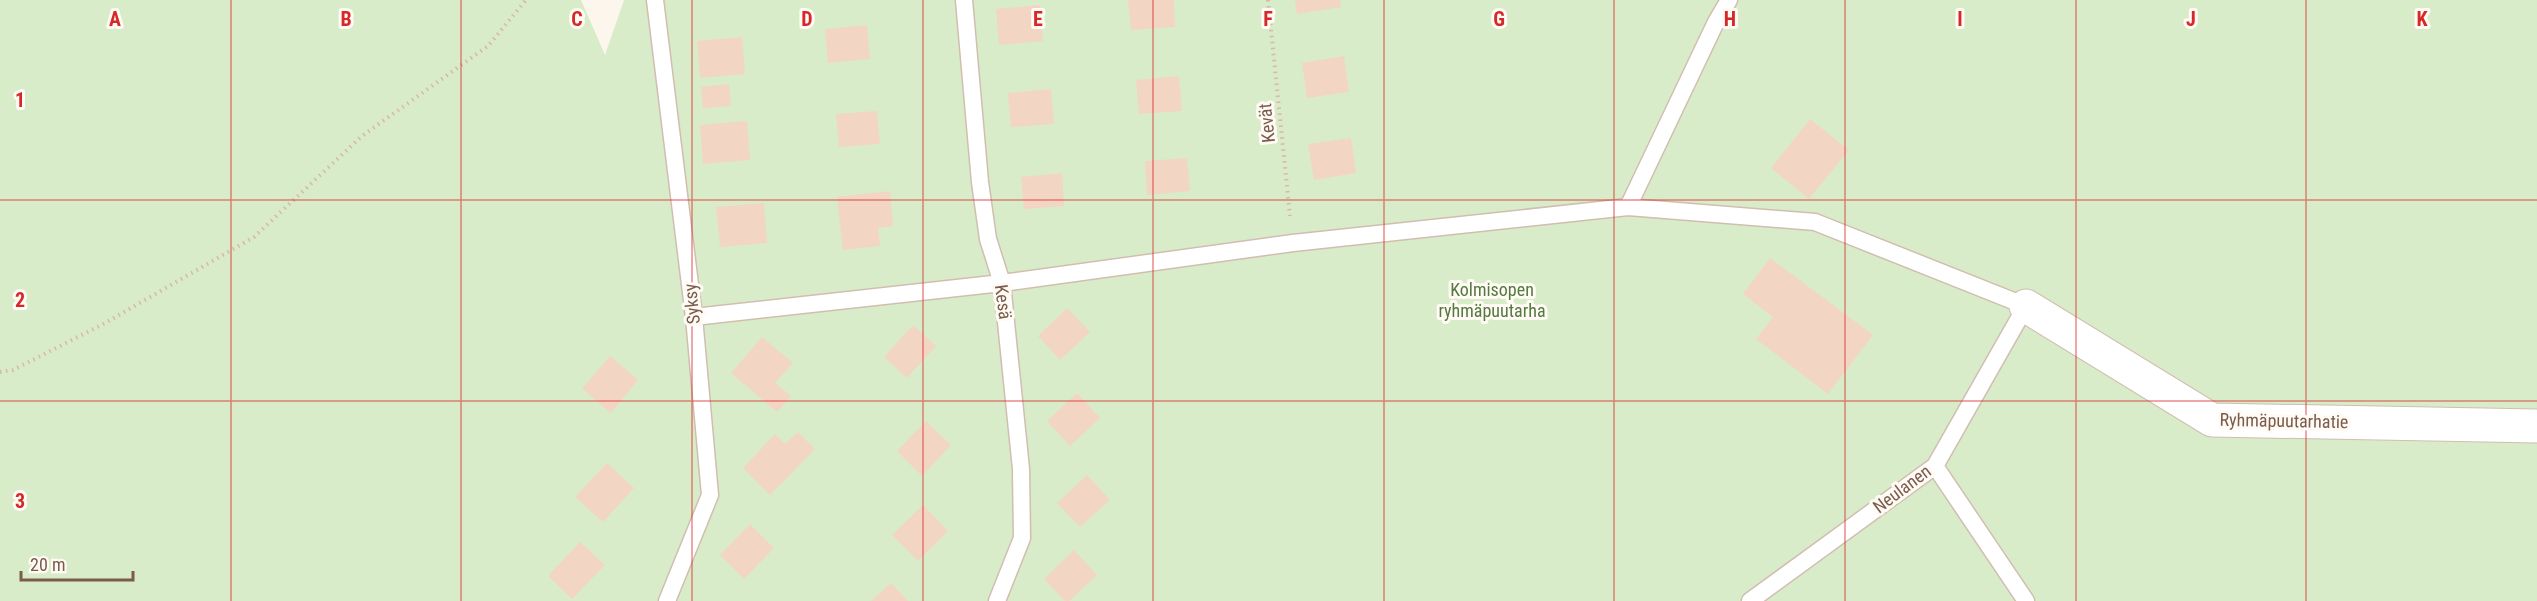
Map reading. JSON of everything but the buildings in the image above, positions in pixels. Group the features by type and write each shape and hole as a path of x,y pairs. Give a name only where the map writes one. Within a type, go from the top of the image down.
{"street":[{"name":"Ryhmäpuutarhatie","path":"2026,306 2212,420 2537,426"}],"lane":[{"name":"Syksy","path":"655,0 694,317 710,495 667,601"},
{"name":"Kesä","path":"964,0 982,193 988,239 1002,283 1021,469 1022,538 997,601"},
{"path":"1628,207 1716,22 1729,0"},
{"path":"694,317 1002,283 1293,243 1628,207 1815,222 2026,306"},
{"name":"Neulanen","path":"1750,601 1935,466 2026,306"},
{"path":"1935,466 2026,601"}],"path":[{"path":"0,372 13,370 106,322 254,237 362,136 489,46 526,0"},
{"name":"Kevät","path":"1268,0 1293,243"}],"green space":[{"name":"Kolmisopen ryhmäpuutarha","path":"0,0 581,0 605,55 624,0 2537,0 2537,601 0,601"}]}
